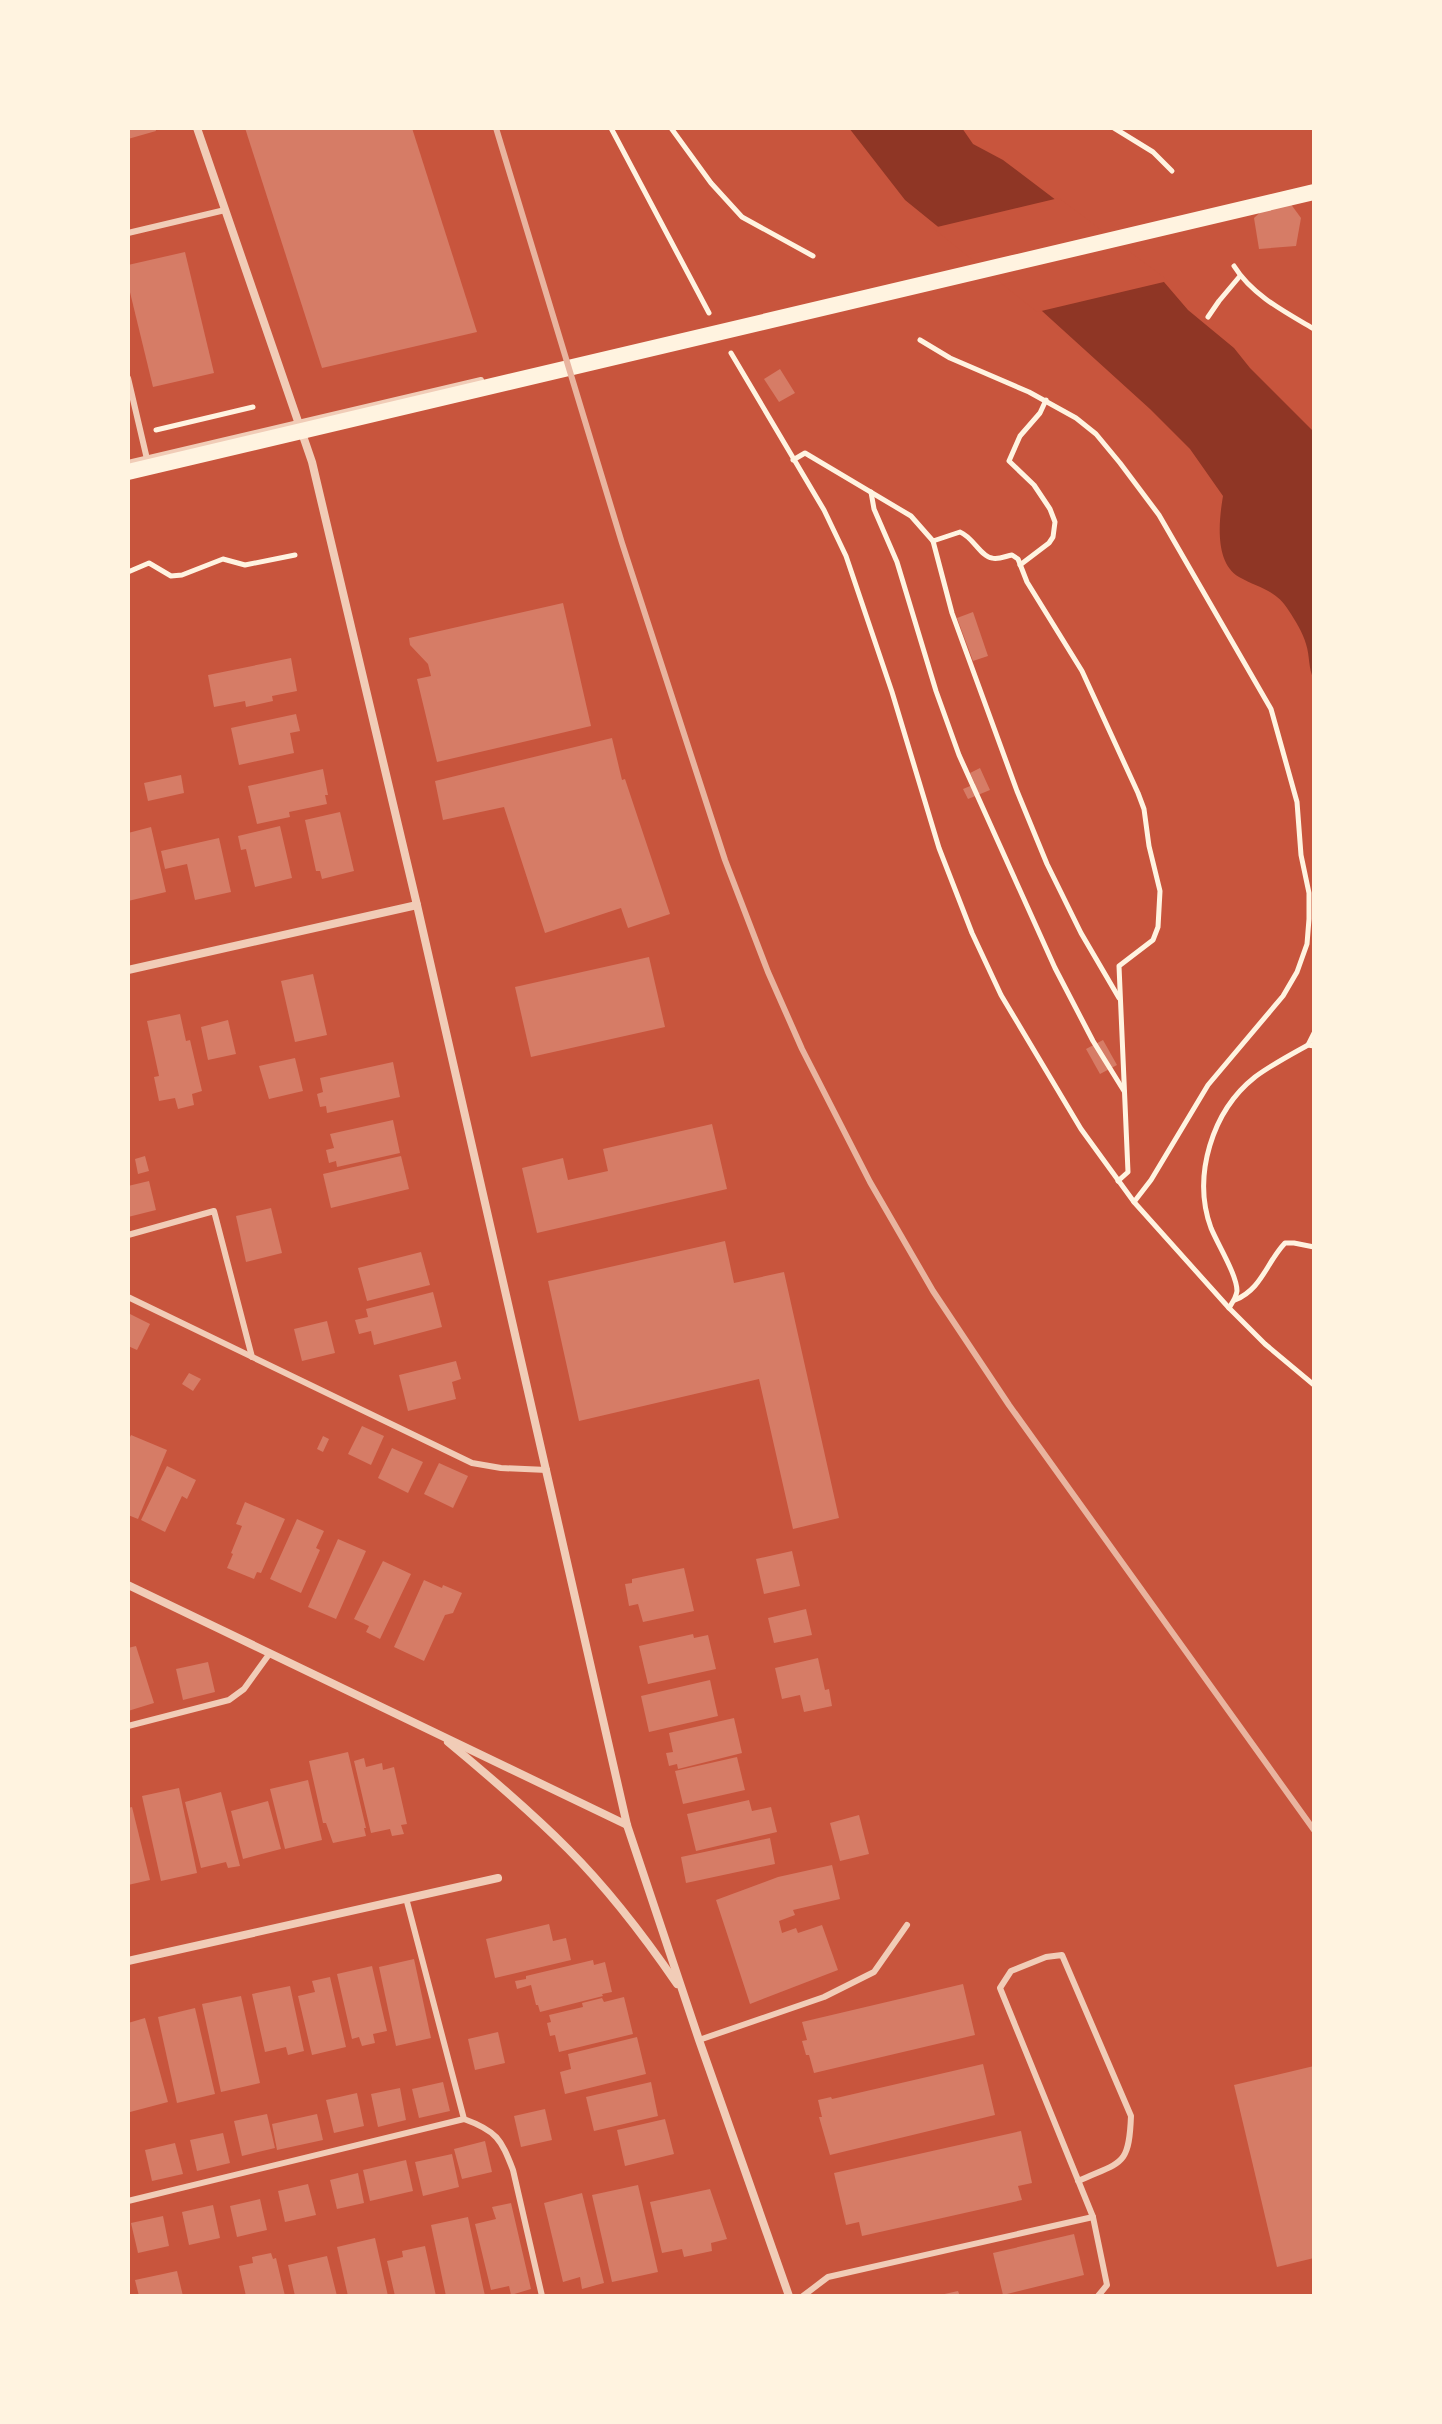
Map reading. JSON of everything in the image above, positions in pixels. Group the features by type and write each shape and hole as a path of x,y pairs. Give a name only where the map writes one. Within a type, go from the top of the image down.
{"main road":[{"path":"128,472 1314,192"}],"street":[{"path":"197,128 316,477 627,1825 789,2296"},
{"path":"128,970 417,905"},
{"path":"128,1585 627,1825"},
{"path":"438,1733 510,1794 570,1851 634,1925 683,1993"},
{"path":"128,1961 498,1878"}],"lane":[{"path":"128,233 225,210"},
{"path":"128,378 147,459"},
{"path":"128,463 481,380"},
{"path":"128,1235 214,1211 252,1357"},
{"path":"128,1297 472,1463 547,1470"},
{"path":"128,1726 229,1700 244,1689 270,1653"},
{"path":"406,1898 464,2119"},
{"path":"699,2040 824,1997 874,1972 907,1925"},
{"path":"1078,2181 1122,2161 1130,2145 1131,2116 1062,1955 1046,1957 1011,1971 1000,1988 1078,2181 1093,2217 1107,2285 1098,2296"},
{"path":"128,2201 464,2119 481,2125 498,2137 506,2152 513,2170 542,2296"},
{"path":"803,2296 828,2277 1093,2217"}],"path":[{"path":"611,128 710,316"},
{"path":"671,128 711,183 742,217 813,256"},
{"path":"1114,128 1153,152 1172,171"},
{"path":"1234,266 1260,295 1314,329"},
{"path":"1208,317 1240,276"},
{"path":"920,340 950,358 1046,400 1096,434 1159,515 1271,709 1297,802 1301,855 1309,893 1307,944 1297,972 1283,996 1208,1085 1151,1180 1134,1202"},
{"path":"730,352 824,510 846,556 892,692 939,848 1001,995 1049,1078 1134,1202 1229,1308 1265,1344 1314,1385"},
{"path":"1020,565 1049,543 1055,530 1050,509 1042,495 1009,461 1020,436 1040,413 1046,400"},
{"path":"141,434 253,407"},
{"path":"793,460 805,453 911,516 933,541 952,613 1017,791 1047,864 1081,933 1119,998"},
{"path":"871,492 874,509 897,562 959,755 1055,968 1093,1041 1125,1092"},
{"path":"933,541 960,532 974,541 987,557 1012,555 1018,559 1027,582 1082,671 1144,809 1160,891 1158,927 1153,940 1119,966 1128,1172 1118,1181"},
{"path":"128,572 149,563 171,576 182,575 223,559 245,565 295,555"},
{"path":"1229,1308 1237,1293 1235,1280 1214,1236 1207,1213 1204,1187 1208,1151 1219,1122 1235,1097 1263,1072 1311,1046 1314,1033"},
{"path":"1234,1300 1254,1288 1285,1243 1314,1247"}],"shaded area":[{"path":"849,128 962,128 973,144 1003,160 1164,282 1188,310 1234,348 1314,432 1314,680 1305,640 1284,604 1272,593 1239,577 1225,561 1220,540 1223,496 1190,449 1042,311 905,200"}],"pier":[{"path":"1059,198 1168,281 1037,312 933,228"}],"building":[{"path":"128,128 155,128 156,131 128,139"},
{"path":"245,128 412,128 477,332 322,368"},
{"path":"1282,192 1301,218 1296,246 1259,249 1254,218"},
{"path":"185,252 214,373 153,387 128,284 128,265"},
{"path":"780,369 795,393 779,402 764,379"},
{"path":"563,603 591,726 437,762 417,679 431,676 428,664 410,645 409,638"},
{"path":"973,612 988,656 973,661 957,618"},
{"path":"291,658 297,691 272,696 273,701 246,707 245,701 214,707 208,675"},
{"path":"296,714 300,731 290,733 294,753 239,765 231,728"},
{"path":"612,738 622,780 625,779 670,914 628,928 621,908 545,933 504,807 443,820 435,781"},
{"path":"980,768 990,790 968,799 963,789 975,784 970,773"},
{"path":"323,769 327,804 289,812 290,817 257,824 248,786"},
{"path":"181,775 184,793 148,801 144,783"},
{"path":"340,812 354,871 322,879 320,871 316,871 305,820"},
{"path":"280,826 292,878 255,887 246,849 241,850 238,836"},
{"path":"151,827 166,892 128,901 128,833"},
{"path":"219,838 231,892 195,900 187,864 165,869 161,851"},
{"path":"649,957 665,1027 531,1057 515,987"},
{"path":"313,974 327,1035 295,1042 281,981"},
{"path":"180,1014 186,1041 190,1040 202,1091 192,1094 194,1105 178,1109 175,1098 159,1101 154,1077 159,1076 147,1021"},
{"path":"228,1020 236,1054 208,1060 201,1027"},
{"path":"1103,1040 1117,1065 1100,1074 1086,1049"},
{"path":"295,1058 303,1091 269,1099 259,1066"},
{"path":"393,1062 400,1097 327,1113 326,1106 320,1107 317,1094 323,1092 320,1078"},
{"path":"393,1120 400,1153 337,1167 336,1161 329,1163 326,1150 334,1148 330,1134"},
{"path":"712,1124 727,1189 537,1233 522,1168 563,1158 568,1180 608,1171 603,1149"},
{"path":"145,1156 149,1171 138,1174 135,1159"},
{"path":"401,1156 409,1189 331,1208 323,1174"},
{"path":"149,1181 156,1210 128,1217 128,1186"},
{"path":"271,1208 282,1253 246,1262 236,1216"},
{"path":"725,1241 734,1283 784,1272 839,1518 793,1529 759,1379 579,1421 548,1281"},
{"path":"421,1252 430,1285 367,1301 358,1268"},
{"path":"433,1292 442,1327 374,1345 371,1331 359,1334 355,1320 368,1317 366,1309"},
{"path":"128,1313 150,1324 137,1350 128,1346"},
{"path":"327,1321 335,1353 302,1361 294,1329"},
{"path":"456,1361 461,1379 452,1382 456,1399 408,1411 399,1375"},
{"path":"189,1373 201,1379 193,1391 182,1384"},
{"path":"362,1426 384,1436 371,1465 348,1454"},
{"path":"131,1435 167,1450 138,1519 128,1515 128,1441"},
{"path":"323,1436 329,1439 323,1452 317,1449"},
{"path":"392,1448 423,1462 408,1493 378,1478"},
{"path":"439,1463 468,1476 453,1508 424,1494"},
{"path":"167,1466 196,1480 187,1499 182,1496 165,1532 141,1520"},
{"path":"245,1502 285,1519 261,1573 257,1572 254,1579 227,1568 242,1526 236,1524"},
{"path":"297,1519 324,1531 316,1548 320,1550 301,1593 270,1579"},
{"path":"338,1539 366,1551 336,1619 308,1607"},
{"path":"792,1551 800,1586 764,1594 756,1559"},
{"path":"383,1561 411,1574 380,1639 366,1632 369,1626 354,1619"},
{"path":"684,1568 694,1611 643,1622 638,1604 629,1606 625,1584 632,1583 632,1579"},
{"path":"424,1580 462,1593 453,1613 445,1615 424,1661 394,1647"},
{"path":"806,1609 812,1635 774,1643 768,1618"},
{"path":"693,1634 694,1638 708,1635 716,1669 648,1684 639,1646"},
{"path":"136,1646 154,1703 128,1711 128,1648"},
{"path":"818,1658 832,1706 804,1712 800,1695 782,1699 775,1668"},
{"path":"208,1662 215,1692 183,1700 176,1669"},
{"path":"710,1680 718,1716 649,1732 641,1696"},
{"path":"734,1718 742,1753 678,1769 677,1764 669,1766 666,1753 673,1752 669,1733"},
{"path":"348,1752 366,1836 333,1843 326,1823 323,1823 309,1761"},
{"path":"737,1757 745,1790 683,1804 675,1771"},
{"path":"364,1758 366,1767 382,1763 383,1770 394,1767 407,1824 401,1825 404,1834 392,1836 390,1829 371,1833 354,1761"},
{"path":"308,1780 322,1840 285,1849 270,1789"},
{"path":"179,1788 197,1873 161,1881 142,1796"},
{"path":"221,1792 240,1866 228,1868 226,1862 201,1868 185,1802"},
{"path":"749,1800 752,1811 771,1807 777,1832 696,1851 687,1814"},
{"path":"268,1801 281,1849 243,1859 231,1811"},
{"path":"132,1807 150,1880 128,1885 128,1808"},
{"path":"859,1815 869,1854 840,1861 830,1823"},
{"path":"770,1838 775,1864 686,1883 681,1857"},
{"path":"832,1865 840,1899 793,1910 795,1915 779,1921 782,1933 796,1928 798,1933 822,1925 838,1970 750,2004 716,1900 778,1877"},
{"path":"549,1924 553,1941 566,1938 571,1960 495,1978 486,1939"},
{"path":"414,1959 431,2038 396,2046 379,1967"},
{"path":"593,1960 594,1965 605,1962 612,1992 540,2012 531,1985 517,1989 515,1981 526,1979 526,1976"},
{"path":"372,1966 387,2031 373,2034 375,2043 362,2046 359,2037 352,2039 337,1974"},
{"path":"330,1977 346,2047 312,2055 298,1996 315,1992 312,1981"},
{"path":"963,1984 975,2035 814,2073 802,2041 807,2040 802,2022"},
{"path":"290,1986 304,2051 288,2055 286,2047 265,2052 252,1994"},
{"path":"241,1996 260,2083 221,2092 202,2004"},
{"path":"624,1997 633,2034 559,2052 555,2035 550,2036 549,2015 583,2007 582,2003 602,1998 604,2002"},
{"path":"195,2008 215,2094 177,2103 158,2017"},
{"path":"145,2018 168,2102 130,2112 128,2023"},
{"path":"498,2032 505,2063 475,2070 468,2039"},
{"path":"637,2037 646,2074 565,2094 560,2072 571,2069 568,2054"},
{"path":"983,2064 995,2115 830,2155 819,2117 822,2117 818,2100"},
{"path":"1314,2066 1314,2258 1277,2267 1234,2085"},
{"path":"443,2082 450,2111 419,2118 412,2089"},
{"path":"651,2082 658,2116 594,2131 586,2097"},
{"path":"400,2088 406,2120 378,2127 371,2094"},
{"path":"357,2093 364,2126 334,2133 326,2100"},
{"path":"545,2109 552,2140 521,2147 514,2116"},
{"path":"267,2114 275,2148 242,2156 234,2121"},
{"path":"317,2114 323,2140 277,2150 272,2124"},
{"path":"665,2119 674,2154 625,2166 617,2130"},
{"path":"1021,2131 1032,2183 1018,2186 1022,2200 862,2236 859,2222 846,2225 834,2173"},
{"path":"223,2133 230,2163 197,2171 190,2140"},
{"path":"485,2141 492,2172 462,2179 454,2149"},
{"path":"175,2143 183,2174 152,2181 145,2150"},
{"path":"452,2154 459,2187 423,2196 415,2162"},
{"path":"406,2160 413,2191 370,2201 363,2170"},
{"path":"358,2173 364,2203 337,2209 330,2180"},
{"path":"308,2184 316,2215 285,2222 278,2191"},
{"path":"638,2185 658,2272 612,2282 592,2195"},
{"path":"710,2189 727,2239 711,2243 712,2251 684,2257 682,2249 662,2253 650,2202"},
{"path":"582,2193 604,2283 582,2289 580,2277 563,2282 544,2203"},
{"path":"260,2199 267,2230 237,2237 230,2206"},
{"path":"511,2203 531,2289 511,2295 509,2286 491,2290 475,2224 496,2219 492,2207"},
{"path":"213,2205 220,2238 189,2245 182,2212"},
{"path":"163,2216 169,2246 138,2253 131,2223"},
{"path":"468,2217 485,2296 446,2296 431,2225"},
{"path":"1074,2234 1084,2275 1003,2295 993,2253"},
{"path":"375,2238 388,2296 348,2296 337,2247"},
{"path":"425,2246 436,2296 395,2296 387,2261 403,2257 402,2251"},
{"path":"271,2253 273,2259 276,2258 285,2296 246,2296 239,2266 253,2263 252,2257"},
{"path":"327,2256 337,2296 295,2296 288,2265"},
{"path":"177,2271 183,2296 139,2296 135,2280"},
{"path":"958,2291 960,2296 940,2296 940,2295"}],"railway":[{"path":"496,128 622,543 725,860 768,972 802,1049 870,1182 933,1291 1009,1405 1314,1830"}]}
